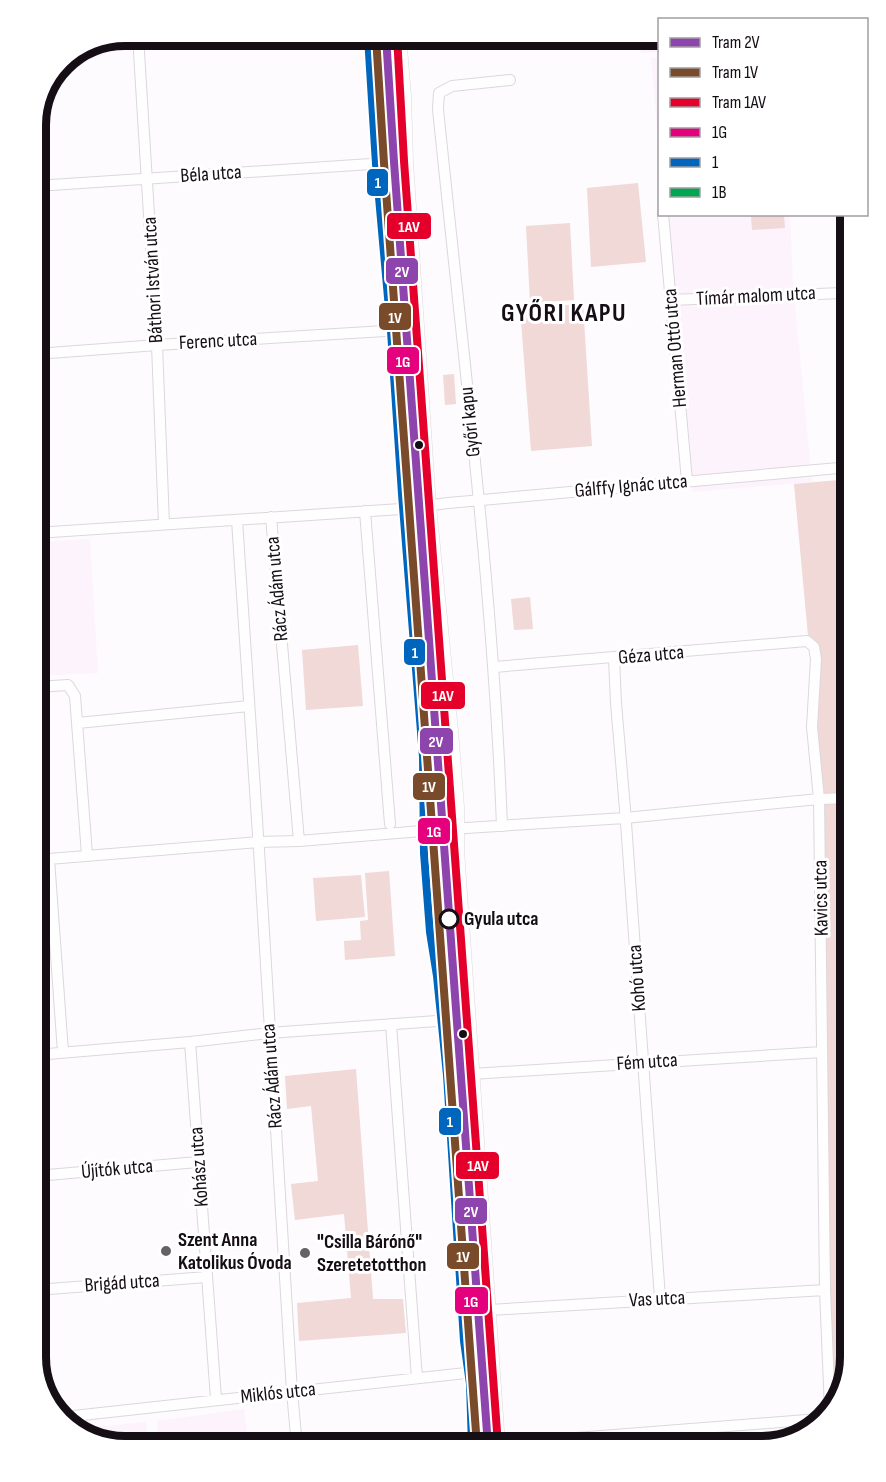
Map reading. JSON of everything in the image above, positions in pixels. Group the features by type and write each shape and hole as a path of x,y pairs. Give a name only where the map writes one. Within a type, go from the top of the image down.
{"street":[{"name":"Báthori István utca","path":"139,47 157,345 164,524"},
{"path":"379,47 433,757 434,852 440,931 457,1074 474,1341 485,1370 496,1436"},
{"path":"400,47 429,506 457,807 456,829 489,1310 483,1436"},
{"name":"Győri kapu","path":"502,826 494,667 439,116 439,93 452,86 510,81"},
{"name":"Béla utca","path":"47,185 386,163"},
{"name":"Herman Ottó utca","path":"663,216 687,480"},
{"name":"Tímár malom utca","path":"670,300 840,293"},
{"name":"Ferenc utca","path":"47,353 401,330"},
{"name":"Gálffy Ignác utca","path":"47,532 365,512 840,467"},
{"path":"365,512 390,824"},
{"name":"Rácz Ádám utca","path":"271,517 299,841"},
{"name":"Rácz Ádám utca","path":"237,520 296,1435"},
{"name":"Géza utca","path":"494,667 807,642"},
{"name":"Kavics utca","path":"807,642 814,647 816,659 812,727 819,799 825,1290 829,1394"},
{"name":"Kohó utca","path":"614,658 660,1298"},
{"path":"47,686 68,685 75,696 87,855"},
{"path":"78,723 249,706"},
{"path":"63,1052 49,859 258,842 625,818 840,798"},
{"path":"47,1054 269,1033 451,1020"},
{"path":"391,1024 417,1378"},
{"name":"Kohász utca","path":"190,1042 216,1399"},
{"name":"Fém utca","path":"472,1074 822,1052"},
{"name":"Újítók utca","path":"47,1175 198,1162"},
{"name":"Brigád utca","path":"47,1289 207,1277"},
{"name":"Vas utca","path":"489,1310 660,1298 825,1290"},
{"name":"Miklós utca","path":"74,1416 485,1370"},
{"path":"612,1436 807,1420"}],"shaded area":[{"path":"641,47 658,47 658,52 641,53"},
{"path":"658,57 658,140 651,58"},
{"path":"638,183 646,262 591,267 587,188"},
{"path":"665,216 790,216 793,283 812,482 693,492"},
{"path":"751,216 784,216 785,228 752,230"},
{"path":"570,223 574,300 530,303 526,226"},
{"path":"583,304 592,446 531,451 520,308"},
{"path":"454,374 456,404 445,405 443,375"},
{"path":"840,480 840,1356 835,1383 829,1236 823,798 794,484"},
{"path":"90,539 98,673 47,675 47,541"},
{"path":"530,597 533,629 514,630 511,599"},
{"path":"358,645 363,706 306,710 302,650"},
{"path":"389,871 395,956 345,960 344,941 361,940 360,921 368,920 365,873"},
{"path":"361,875 365,917 316,921 313,878"},
{"path":"356,1069 373,1299 403,1299 406,1333 299,1341 297,1303 351,1298 344,1214 295,1220 291,1184 318,1181 311,1106 287,1109 285,1076"},
{"path":"244,1409 248,1435 158,1435 157,1421"},
{"path":"146,1422 148,1435 110,1434 92,1427"}],"tram line":[{"name":"1V","path":"377,47 476,1436"},
{"name":"2V","path":"387,47 487,1436"},
{"name":"1AV","path":"398,47 497,1436"}],"transit line":[{"name":"1","path":"369,47 423,757 424,853 430,932 447,1075 464,1341 470,1384 472,1436"},
{"name":"1G","path":"379,47 433,757 434,852 440,931 457,1074 474,1341 480,1383 483,1436"},
{"name":"1B","path":"390,47 396,162 443,756 444,852 450,930 467,1073 493,1436"}],"place":[{"name":"Gyula utca","path":"449,919"},
{"name":"Szent Anna Katolikus Óvoda","path":"166,1251"},
{"name":"\"Csilla Bárónő\" Szeretetotthon","path":"305,1253"}],"district":[{"name":"GYŐRI KAPU","path":"564,313"}]}
